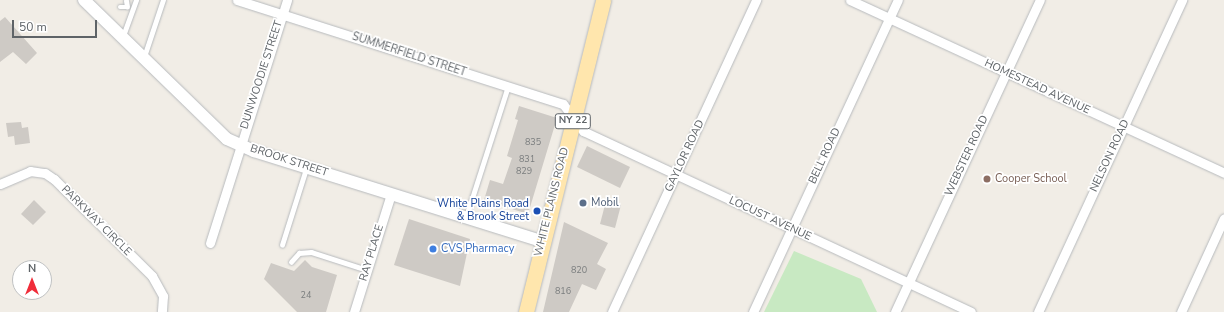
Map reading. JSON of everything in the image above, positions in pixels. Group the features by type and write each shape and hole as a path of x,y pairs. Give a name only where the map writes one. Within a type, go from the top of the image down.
{"main road":[{"name":"WHITE PLAINS ROAD","path":"526,312 542,241 602,0"}],"street":[{"name":"BROOK STREET","path":"84,0 218,131 240,145 542,241"},
{"name":"SUMMERFIELD STREET","path":"237,0 563,104 573,121"},
{"name":"DUNWOODIE STREET","path":"210,243 287,0"},
{"name":"GAYLOR ROAD","path":"612,312 756,0"},
{"name":"HOMESTEAD AVENUE","path":"850,0 1224,173"},
{"name":"BELL ROAD","path":"752,312 898,0"},
{"name":"WEBSTER ROAD","path":"894,312 1040,0"},
{"name":"NELSON ROAD","path":"1038,312 1182,0"},
{"name":"LOCUST AVENUE","path":"573,121 583,131 971,312"},
{"name":"PARKWAY CIRCLE","path":"0,184 30,171 45,173 54,179 152,276 163,296 162,312"},
{"name":"RAY PLACE","path":"354,312 391,194"},
{"path":"1181,312 1224,218"}],"lane":[{"path":"123,38 136,0"},
{"path":"144,59 163,0"},
{"path":"126,1 127,6 132,11"},
{"path":"120,7 127,6"},
{"path":"466,217 508,86"},
{"path":"282,245 307,167"},
{"path":"291,262 299,254 311,252 367,270"}],"green space":[{"path":"794,251 861,279 877,312 764,312"}],"building":[{"path":"5,17 37,53 26,64 13,52 0,62 0,21"},
{"path":"519,106 557,118 528,214 484,200 490,180 503,184 512,158 507,156 518,120 515,119"},
{"path":"21,122 22,128 28,127 30,143 15,145 14,136 8,137 6,123"},
{"path":"587,146 630,167 620,188 577,167"},
{"path":"34,200 46,212 33,225 21,214"},
{"path":"606,201 621,205 615,228 600,224"},
{"name":"CVS Pharmacy","path":"409,219 470,239 460,286 394,265"},
{"path":"564,222 608,243 597,264 606,269 596,290 582,284 569,312 543,312"},
{"path":"305,260 312,267 337,275 326,312 297,312 264,279 271,263 294,271"}],"place":[{"name":"Cooper School","path":"987,179"},
{"name":"Mobil","path":"583,203"},
{"name":"White Plains Road & Brook Street","path":"537,211"},
{"name":"CVS Pharmacy","path":"433,249"}]}
